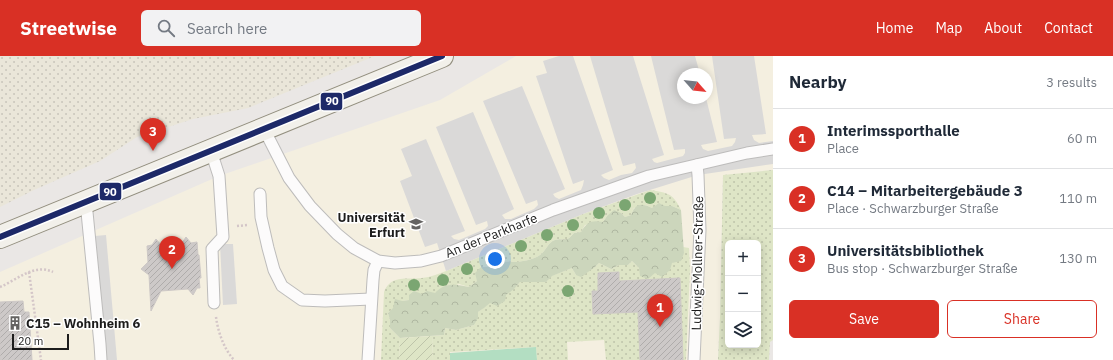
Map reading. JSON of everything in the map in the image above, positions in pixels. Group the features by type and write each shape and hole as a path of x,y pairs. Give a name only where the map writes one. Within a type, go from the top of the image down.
{"street":[{"path":"0,237 442,56"}],"lane":[{"name":"An der Parkharfe","path":"264,129 289,178 310,206 337,234 354,248 378,261 395,263 421,261 441,256 553,210 649,176 747,153 773,149"},
{"path":"210,151 219,176 223,237 212,249 214,303"},
{"name":"Ludwig-Mollner-Straße","path":"694,360 700,230 697,165"},
{"path":"260,194 262,225 274,270 282,286 302,300 325,301 371,299"},
{"path":"86,202 101,360"},
{"path":"368,360 371,299 374,270 378,261"}],"path":[{"path":"222,226 262,225"},
{"path":"0,286 29,272 46,269 53,272"},
{"path":"29,272 41,360"},
{"path":"214,303 219,333 234,360"}],"shaded area":[{"path":"0,56 375,56 248,108 193,119 137,137 100,161 34,190 0,207"},
{"name":"Universität Erfurt","path":"516,56 773,56 773,170 723,176 718,360 0,360 0,272 219,176 440,100"},
{"path":"559,56 573,56 613,170 601,175 609,180 621,175 632,173 636,168 635,163 623,166 590,56 633,56 664,155 652,159 657,163 683,156 685,149 674,150 651,56 695,56 698,68 677,68 677,104 708,104 717,142 701,145 703,149 708,151 732,146 736,138 724,139 712,56 754,56 766,134 752,135 754,140 759,143 773,141 773,164 698,175 637,194 583,214 446,271 437,243 425,247 400,181 412,176 401,149 426,139 465,231 451,236 454,239 459,240 485,229 488,226 487,221 476,225 436,127 473,112 514,209 502,215 505,219 511,219 534,209 538,205 537,200 526,204 483,101 522,86 565,189 553,194 559,199 581,190 584,180 573,184 536,76 547,73 543,61"},
{"path":"106,235 117,360 106,360 95,236"},
{"path":"220,244 233,244 237,304 223,305"}],"green space":[{"path":"773,170 773,340 770,342 769,360 718,360 723,175"},
{"path":"650,190 666,193 675,200 681,210 672,206 652,208 646,205 634,208 631,215 625,217 621,213 607,216 603,222 585,225 581,232 574,233 567,239 558,239 553,241 540,255 535,258 481,267 477,281 469,287 459,284 435,293 402,301 388,313 390,328 400,338 399,360 381,360 384,292 391,282 400,279 428,277 446,271 583,214"},
{"path":"659,203 681,210 684,253 681,261 672,263 670,270 662,277 655,273 648,279 640,276 639,268 632,261 628,265 619,265 611,269 599,263 581,277 576,275 572,268 552,276 546,282 520,282 506,295 505,301 497,306 490,303 478,312 478,318 474,325 456,330 445,328 444,335 400,338 390,328 388,313 393,308 395,299 402,301 409,300 409,295 414,291 422,294 427,291 435,293 447,285 469,287 477,281 475,273 481,267 502,262 517,262 532,259 542,253 553,241 558,239 565,240 574,233 581,232 590,222 603,222 614,210 621,213 625,217 631,215 635,208 639,205 645,205 652,208"},
{"path":"683,247 689,248 690,270 686,360 606,360 604,340 567,342 568,360 537,360 536,347 450,352 450,360 433,360 432,336 444,335 445,328 456,330 474,325 478,312 491,302 510,291 520,282 546,282 551,276 572,268 576,275 595,267 599,263 611,269 619,265 628,265 632,261 639,268 655,273 672,263 684,253"},
{"path":"432,336 433,360 399,360 400,338"},
{"path":"536,347 537,360 450,360 450,353"}],"building":[{"path":"186,237 191,243 197,242 201,278 199,278 200,288 197,288 193,295 188,289 161,291 151,311 149,275 141,269 148,262 147,246 152,245 156,239 161,245 182,243"},
{"path":"619,272 619,281 680,278 683,360 640,360 638,312 593,314 592,291 598,291 598,273"},
{"name":"C15 – Wohnheim 6","path":"23,301 24,312 29,312 32,360 0,360 0,302"}],"transit line":[{"name":"90","path":"0,237 442,56"}],"place":[{"name":"Universitätsbibliothek","path":"153,151"},
{"name":"Universität Erfurt","path":"416,224"},
{"name":"C14 – Mitarbeitergebäude 3","path":"172,269"},
{"name":"C15 – Wohnheim 6","path":"15,323"},
{"name":"Interimssporthalle","path":"660,327"}]}
